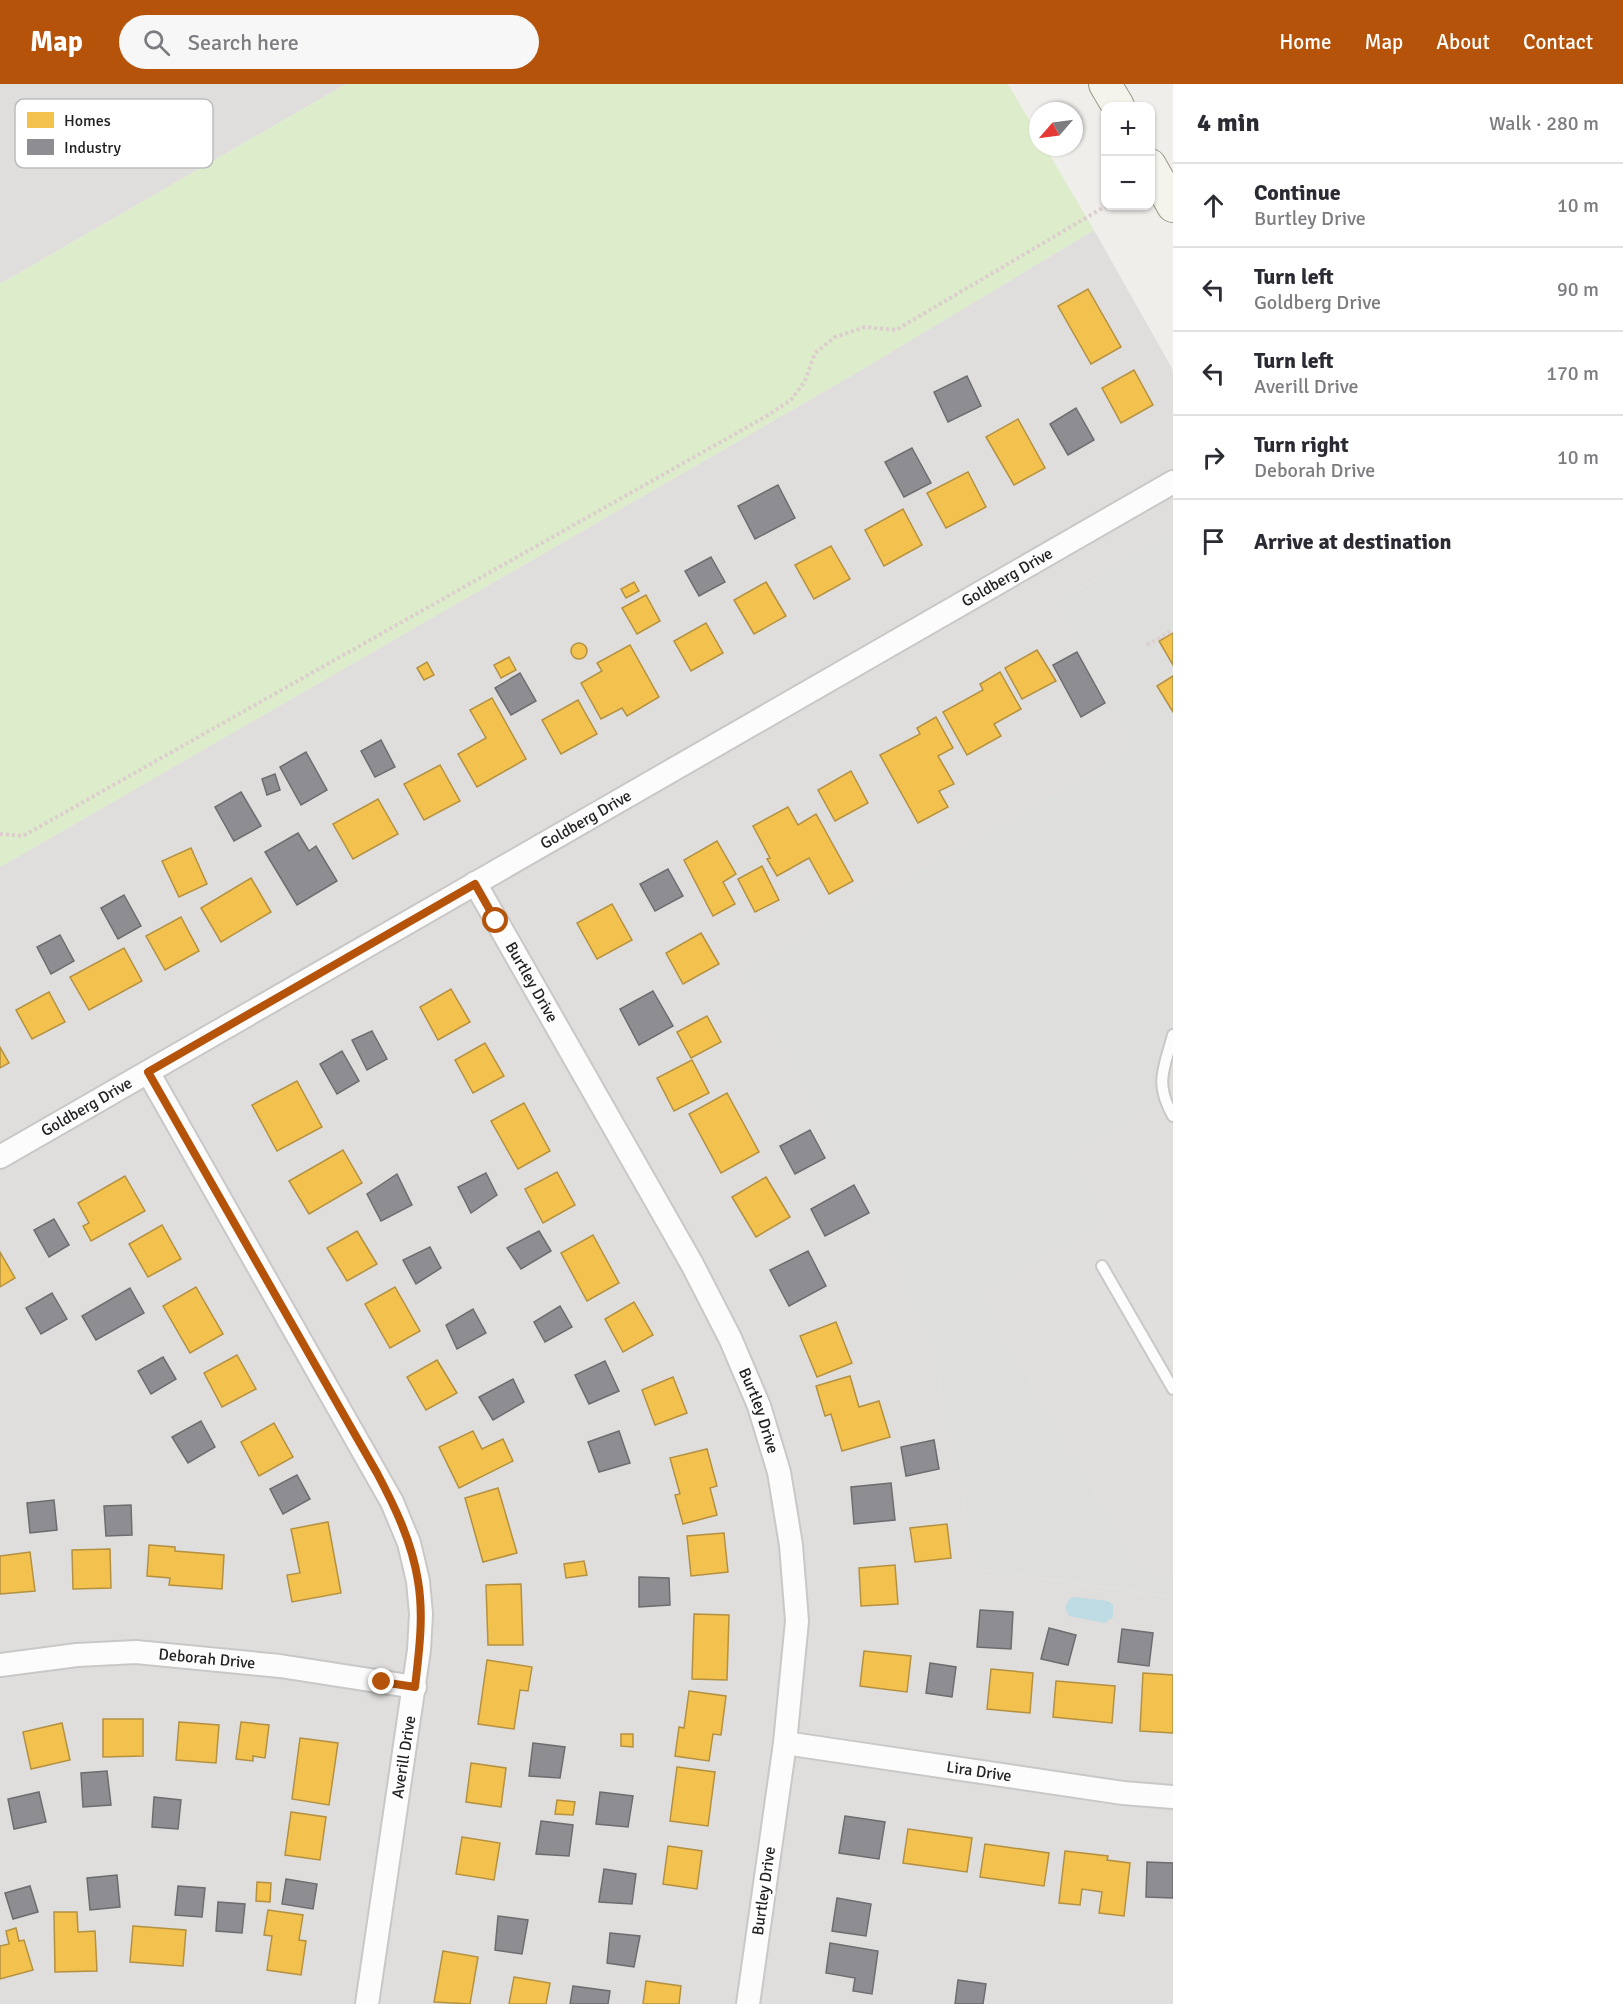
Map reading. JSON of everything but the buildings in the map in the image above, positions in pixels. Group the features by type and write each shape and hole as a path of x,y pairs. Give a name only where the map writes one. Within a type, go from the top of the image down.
{"street":[{"path":"1105,84 1116,102"},
{"path":"1155,174 1173,206"},
{"name":"Goldberg Drive","path":"0,1157 1173,482"},
{"name":"Burtley Drive","path":"475,884 692,1264 730,1338 759,1406 778,1472 790,1545 796,1621 785,1743 748,2004"},
{"name":"Averill Drive","path":"148,1072 392,1502 409,1543 418,1581 420,1614 415,1687 367,2004"},
{"name":"Deborah Drive","path":"0,1665 77,1655 136,1652 280,1666 415,1687"},
{"name":"Lira Drive","path":"785,1743 1123,1793 1173,1797"}],"lane":[{"path":"1173,1035 1162,1076 1162,1090 1164,1100 1173,1116"},
{"path":"1102,1266 1173,1389"}],"path":[{"path":"0,834 23,836 765,417 791,400 805,381 815,353 836,337 866,327 896,330 1101,209"},
{"path":"1148,645 1173,630"}],"shaded area":[{"path":"0,84 346,84 213,161 213,99 15,99 15,168 201,168 0,284"},
{"path":"1094,230 1173,370 1173,532 1057,603 1136,749 741,973 857,1179 931,1340 977,1569 1173,1597 1173,2004 0,2004 0,867 851,376"},
{"path":"1173,532 1173,1597 977,1569 931,1340 857,1179 741,973 1135,749 1057,603"},
{"path":"1171,1095 1173,1098 1173,1579 1160,1577 1136,1567 979,1295 1107,1221 1069,1155"}],"green space":[{"path":"346,84 1008,84 1029,120 1029,156 1050,156 1094,230 851,376 0,867 0,284 201,168 213,168 213,161"}],"water":[{"path":"1070,1598 1108,1601 1113,1605 1113,1617 1105,1623 1069,1616 1065,1607"}],"route":[{"path":"382,1682 415,1687 420,1614 418,1581 409,1543 377,1473 148,1072 475,884 496,921"}]}
